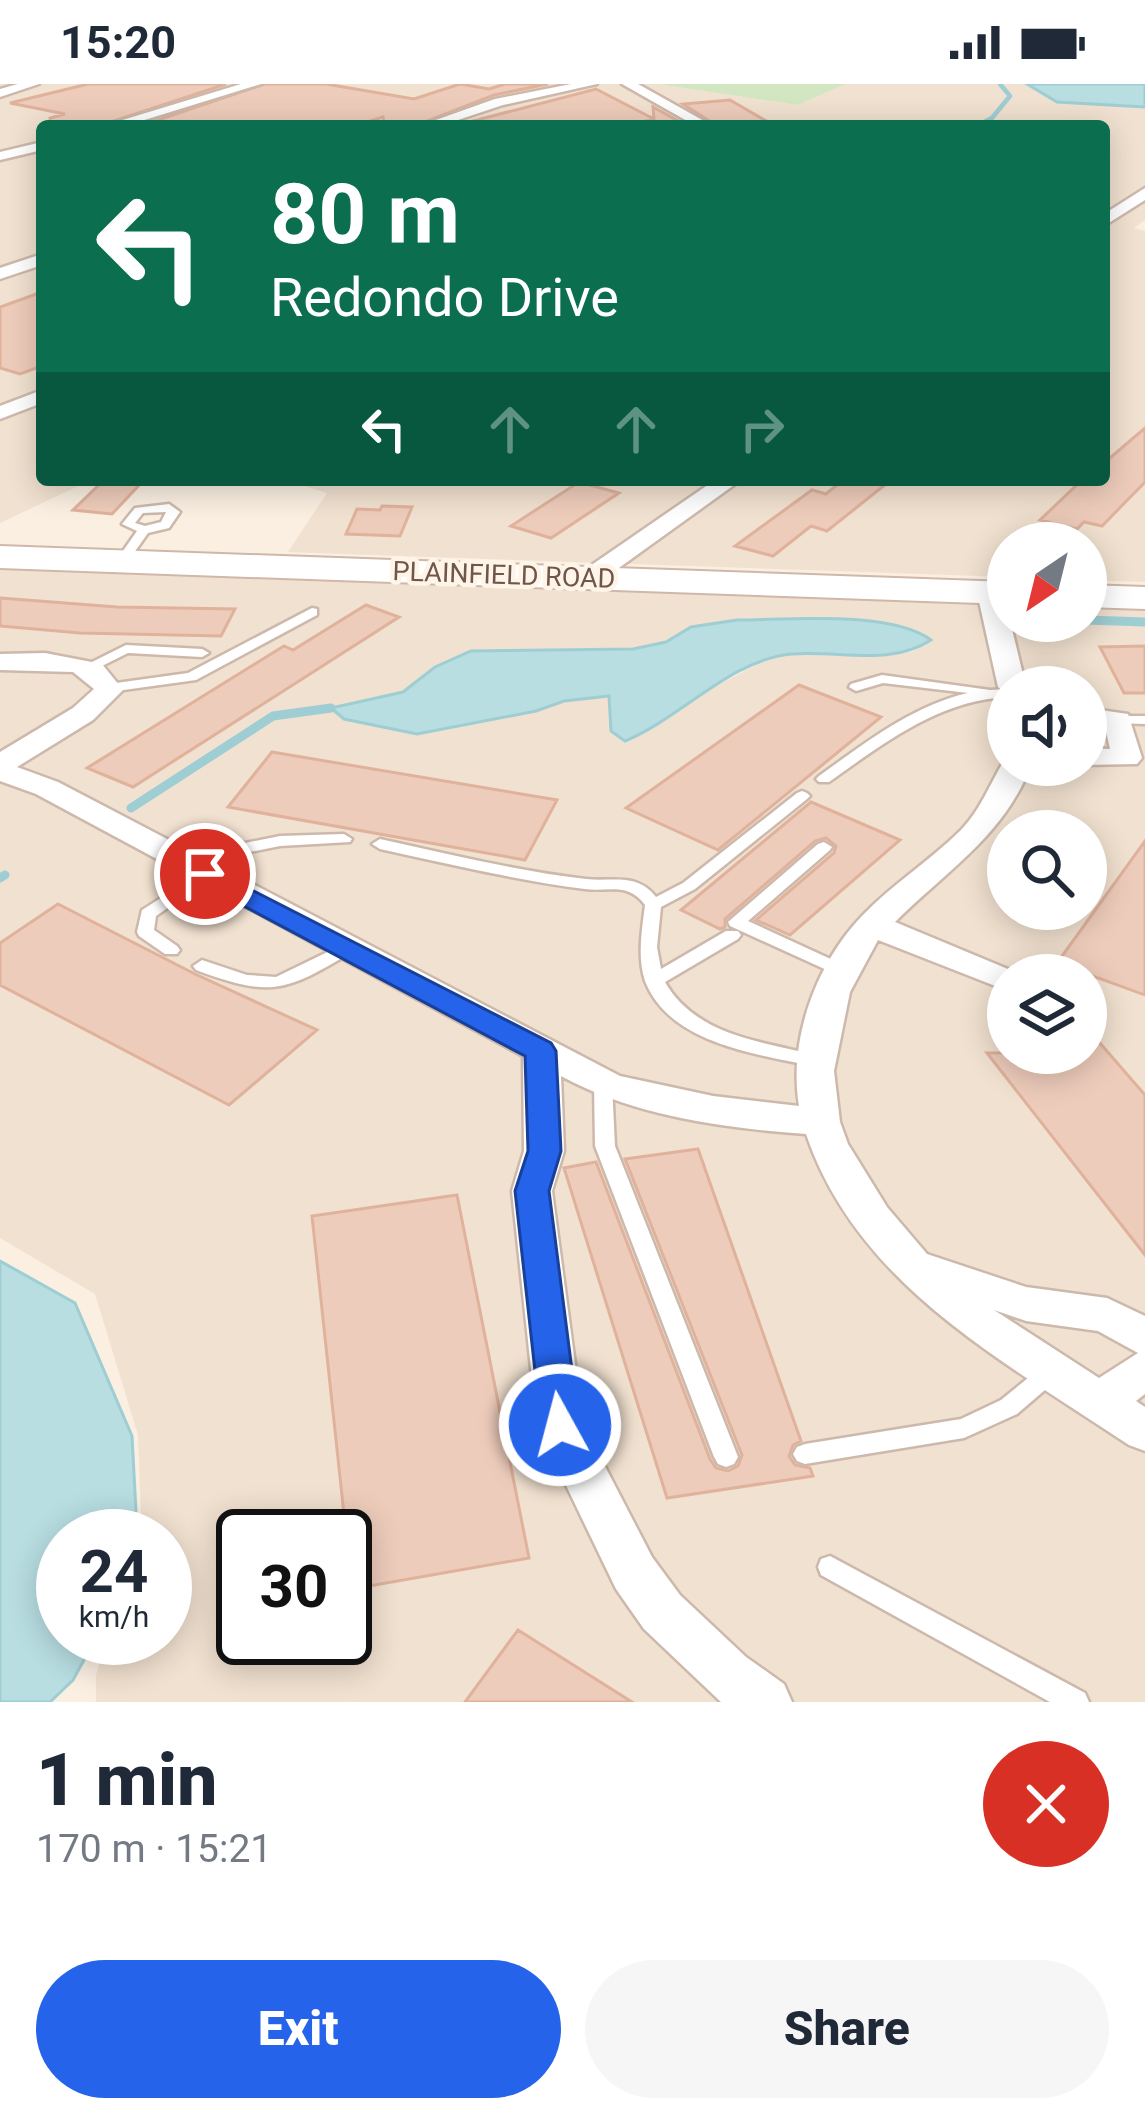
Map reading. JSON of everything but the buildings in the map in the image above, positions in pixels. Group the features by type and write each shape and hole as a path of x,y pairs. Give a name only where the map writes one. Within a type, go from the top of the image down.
{"main road":[{"name":"PLAINFIELD ROAD","path":"0,557 987,592"},
{"path":"1107,597 1145,598"}],"street":[{"path":"0,93 34,84"},
{"path":"131,120 255,84"},
{"path":"444,120 500,102 591,84"},
{"path":"628,84 695,120"},
{"path":"0,156 36,147"},
{"path":"1110,217 1145,194"},
{"path":"0,274 36,261"},
{"path":"0,413 36,398"},
{"path":"589,578 721,486"},
{"path":"0,662 98,678 98,705 0,768"},
{"path":"1132,720 1136,759"},
{"path":"0,768 47,788 603,1084 722,1114 821,1121"},
{"path":"1008,786 981,831 873,925 842,971 817,1061 821,1121 839,1162 914,1267 946,1298 1145,1431"},
{"path":"873,925 987,971"},
{"path":"541,1051 544,1151 532,1191 560,1425 634,1573 662,1612 727,1675 765,1702"},
{"path":"914,1267 1026,1304 1107,1315 1145,1338"},
{"path":"1100,1402 1145,1369"}],"lane":[{"path":"122,561 144,530"},
{"path":"98,678 191,677 312,612"},
{"path":"98,678 126,649 202,653"},
{"path":"856,687 882,679 987,689"},
{"path":"824,779 874,743 987,696"},
{"path":"653,905 689,886 802,796"},
{"path":"170,950 145,932 148,914 192,868 280,841 344,839"},
{"path":"380,844 533,877 595,885 621,882 643,891 653,905 645,945 667,1006 702,1030 817,1061"},
{"path":"824,847 736,922 842,971"},
{"path":"654,980 732,934"},
{"path":"202,966 250,983 274,985 346,948"},
{"path":"603,1084 605,1147 726,1457"},
{"path":"806,1454 964,1429 1010,1407 1053,1371"},
{"path":"830,1567 1076,1702"}],"shaded area":[{"path":"0,84 657,84 798,105 846,84 1145,84 1145,220 1134,228 1145,231 1145,582 1107,581 1107,522 987,522 987,576 288,552 327,493 304,486 1110,486 1110,120 36,120 36,486 78,486 0,523"},
{"path":"0,568 987,604 987,642 1107,642 1107,609 1145,610 1145,1702 96,1702 99,1665 192,1665 192,1509 141,1509 138,1435 95,1294 0,1238","holes":["737,620 856,621 931,640 912,652 792,654 763,661 713,688 611,731 610,696 595,695 418,734 344,719 345,705 403,692 471,651 633,649 666,642 691,627"]}],"green space":[{"path":"657,84 846,84 798,105"}],"water":[{"path":"1027,84 1145,84 1145,107 1057,102"},
{"path":"737,620 865,620 891,624 931,640 881,655 810,653 770,658 727,678 625,741 611,731 609,696 564,701 536,711 417,734 344,719 331,708 403,692 435,667 471,651 633,649 666,642 691,627"},
{"path":"0,1261 75,1303 132,1436 136,1509 36,1509 36,1665 81,1665 50,1702 0,1702"}],"waterway":[{"path":"988,120 1010,96 1000,84"},
{"path":"1107,621 1145,622"},
{"path":"131,808 273,716 331,708"},
{"path":"0,878 5,875"}],"route":[{"path":"205,874 541,1051 544,1151 532,1191 560,1425"}]}
